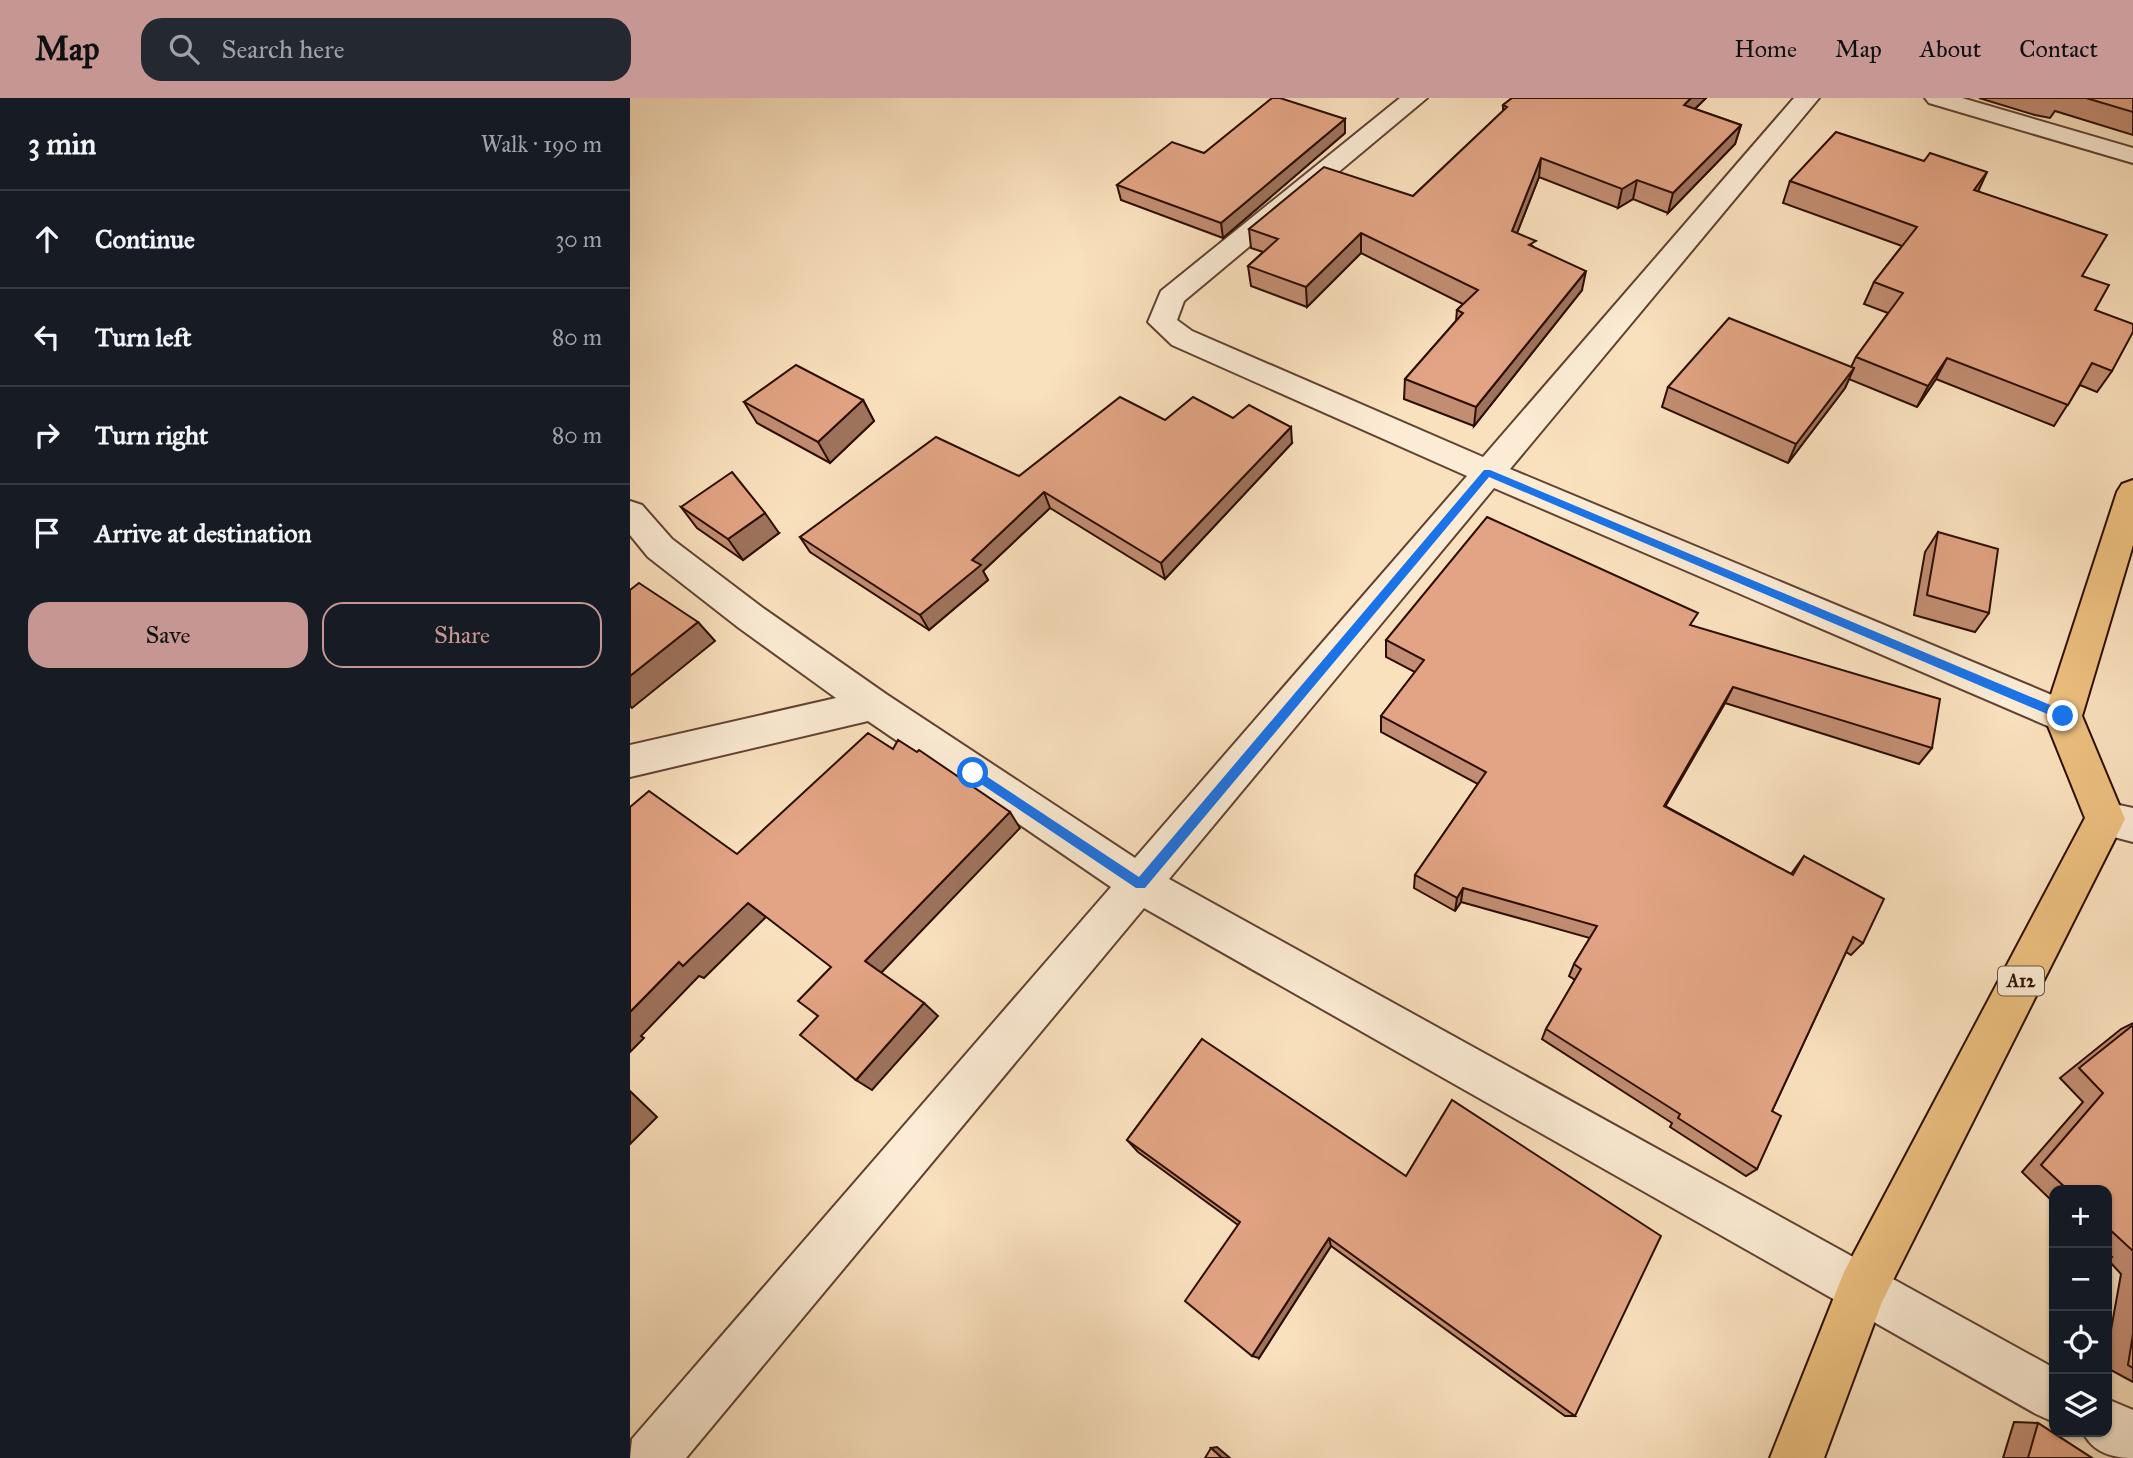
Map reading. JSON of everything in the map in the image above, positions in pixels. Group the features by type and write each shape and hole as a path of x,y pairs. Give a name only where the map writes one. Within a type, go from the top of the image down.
{"main road":[{"path":"2063,716 2133,492"},
{"name":"A12","path":"1797,1458 1862,1290 2119,822 2063,716"}],"street":[{"path":"1415,98 1171,297 1162,322 1182,338 1487,472 2063,716"},
{"path":"651,1458 1807,98"},
{"path":"1937,98 2133,156"},
{"path":"630,513 660,548 751,618 873,705 1140,884 2049,1393"},
{"path":"630,761 873,705"},
{"path":"2112,1428 2133,1439"}],"building":[{"path":"1272,98 1280,98 1345,119 1221,223 1117,185 1172,142 1204,153"},
{"path":"1512,98 1691,98 1684,105 1741,125 1673,193 1637,180 1622,189 1541,158 1512,231 1536,241 1529,245 1586,271 1476,407 1405,379 1463,313 1457,310 1478,290 1361,233 1306,287 1248,266 1278,239 1249,229 1324,167 1413,196 1507,107 1503,105"},
{"path":"2086,98 2133,98 2133,112"},
{"path":"1836,132 1924,161 1930,153 1987,172 1974,190 2107,235 2082,276 2109,285 2095,310 2133,324 2133,332 2112,371 2092,363 2068,405 1947,358 1928,386 1856,357 1903,293 1874,282 1917,227 1790,181"},
{"path":"1729,318 1854,368 1796,444 1668,387"},
{"path":"796,365 863,400 818,442 744,402"},
{"path":"1120,397 1165,420 1193,397 1233,418 1249,405 1291,427 1161,563 1044,492 972,560 981,565 920,615 800,537 936,437 1019,476"},
{"path":"732,472 765,513 728,539 681,507"},
{"path":"1487,517 1698,613 1690,625 1940,699 1932,748 1733,687 1664,806 1793,875 1804,856 1884,899 1863,943 1853,937 1772,1111 1781,1116 1757,1169 1678,1118 1680,1114 1546,1029 1581,969 1574,964 1597,926 1463,888 1457,898 1415,875 1486,772 1381,716 1424,660 1386,640"},
{"path":"1938,532 1998,549 1989,613 1927,595"},
{"path":"639,583 698,622 630,676 630,590"},
{"path":"868,733 893,749 898,740 917,752 919,750 1010,812 865,961 924,1003 856,1080 800,1035 818,1016 798,1001 831,967 748,903 683,966 679,962 630,1012 630,807 649,791 737,854"},
{"path":"2133,1025 2133,1251 2112,1232 2112,1185 2063,1185 2041,1165 2103,1093 2079,1068"},
{"path":"1202,1039 1406,1176 1452,1100 1661,1236 1575,1416 1329,1238 1252,1356 1185,1301 1240,1222 1127,1140"},
{"path":"2133,1334 2133,1368 2128,1365"},
{"path":"2038,1423 2049,1430 2049,1437 2060,1437 2092,1458 2028,1458"},
{"path":"1211,1448 1222,1458 1205,1458"}],"route":[{"path":"973,773 1140,884 1487,472 2063,716"}]}
